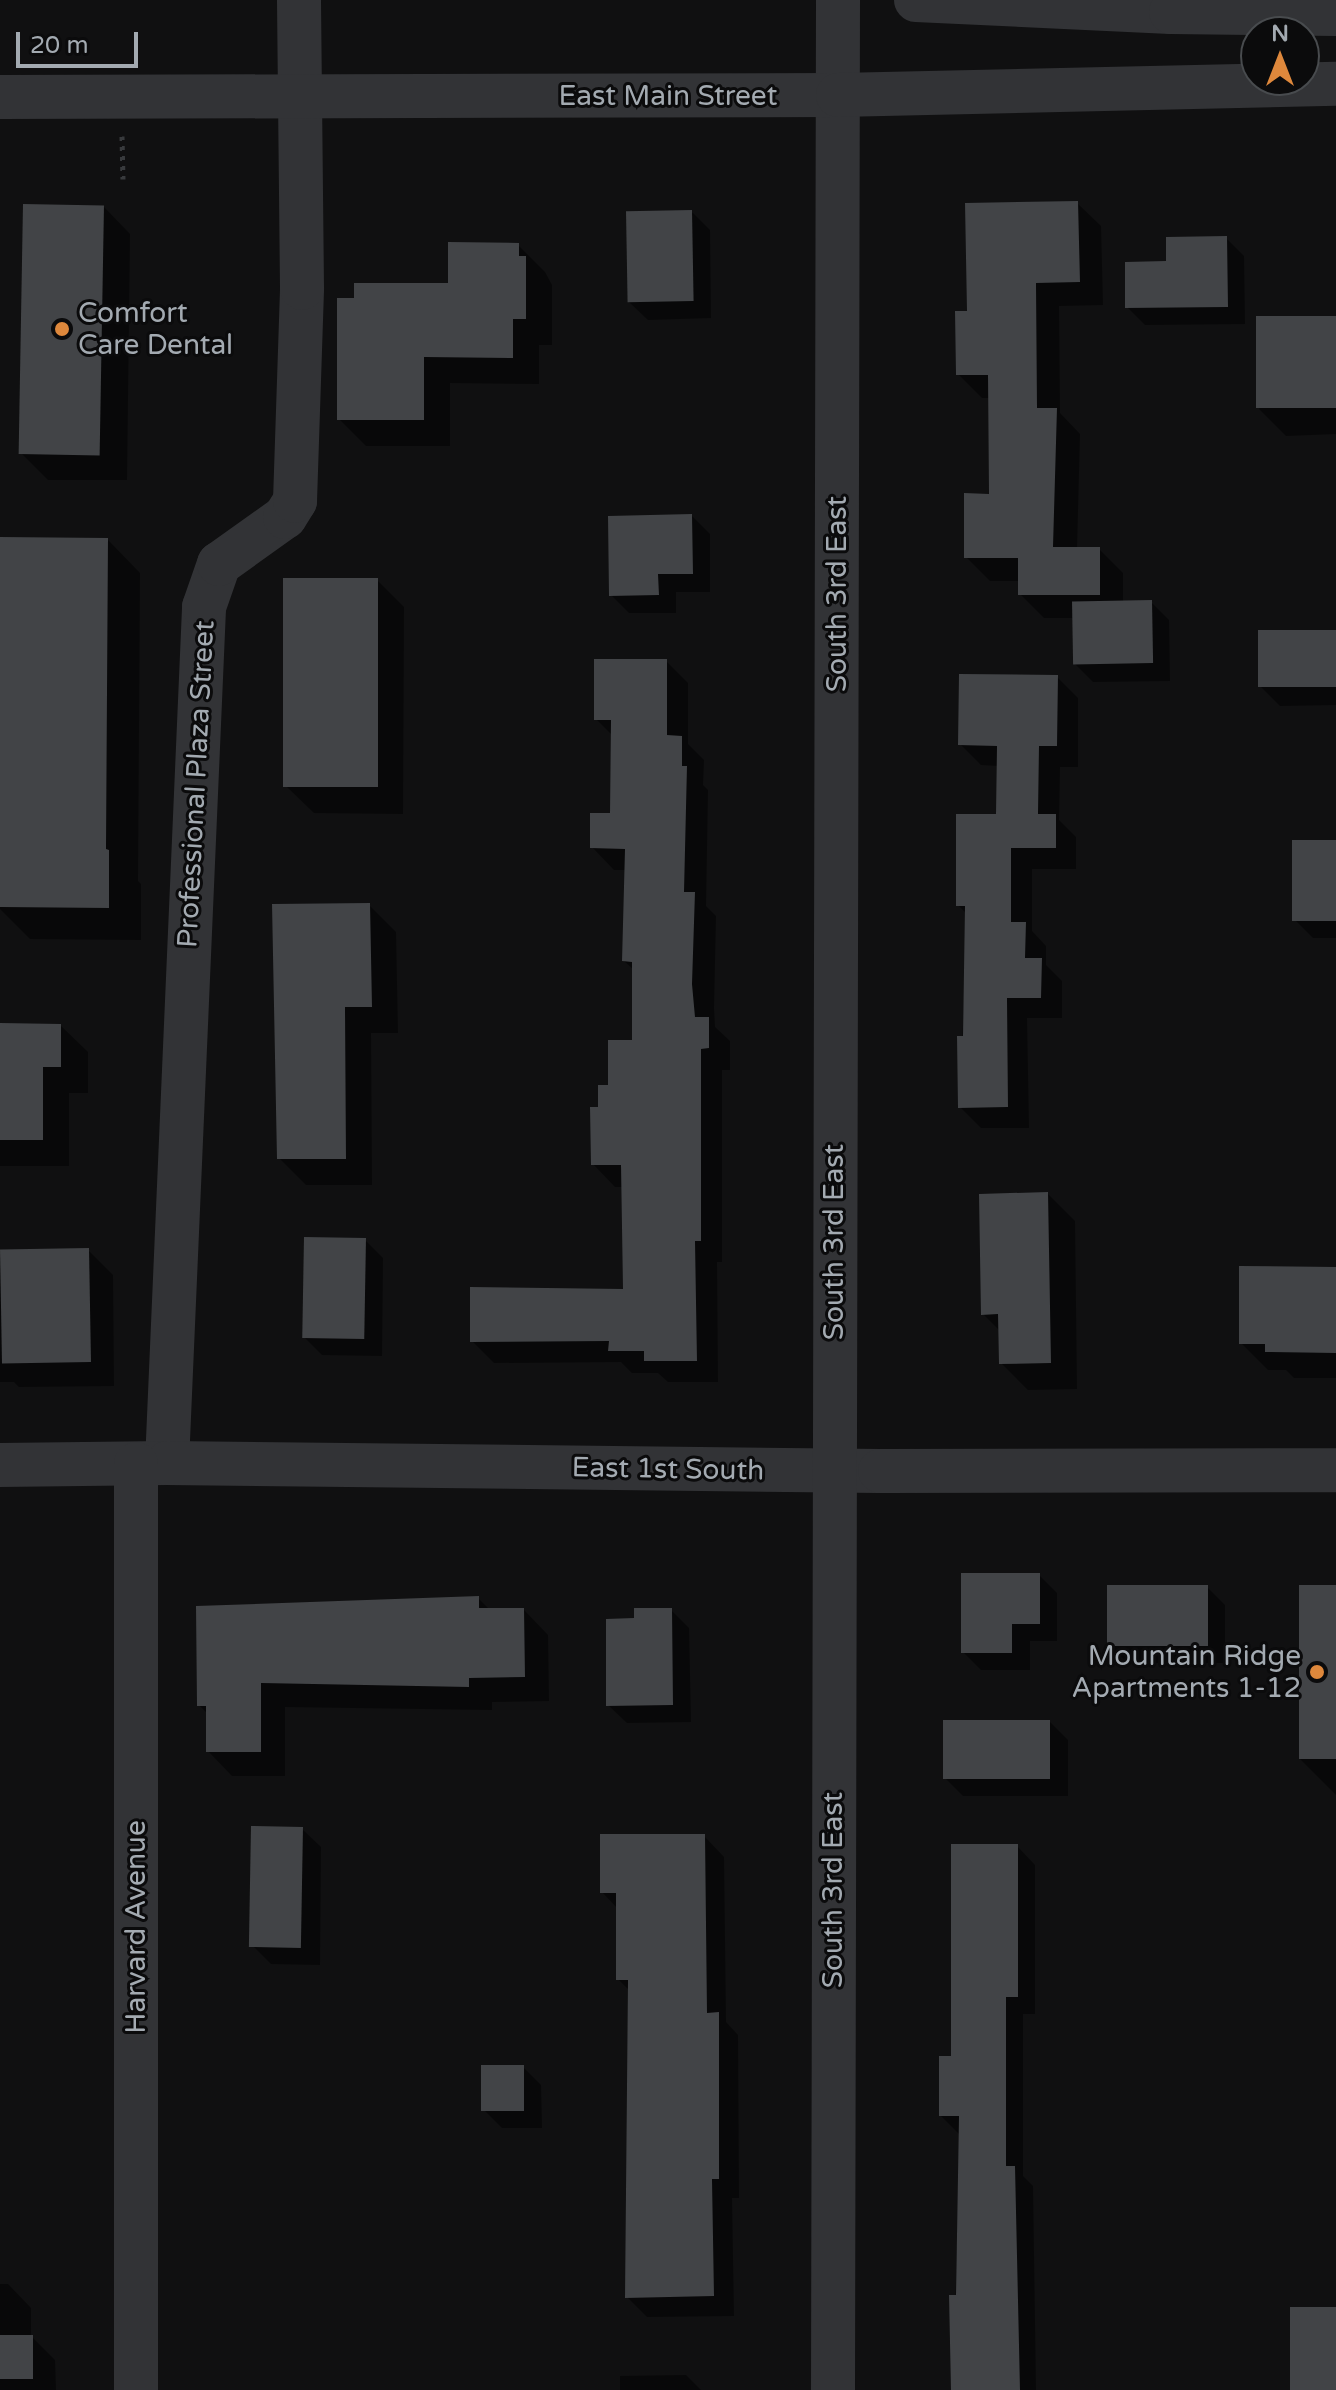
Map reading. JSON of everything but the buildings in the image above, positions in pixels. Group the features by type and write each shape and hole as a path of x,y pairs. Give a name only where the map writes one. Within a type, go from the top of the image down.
{"street":[{"name":"Professional Plaza Street","path":"152,1463 204,607 219,564 285,517 295,501 302,288 299,0"},
{"name":"South 3rd East","path":"833,2390 838,0"},
{"path":"916,0 1171,12 1336,14"},
{"name":"East Main Street","path":"0,97 300,99 838,95 1336,84"},
{"name":"East 1st South","path":"0,1465 152,1463 833,1470 1336,1470"},
{"name":"Harvard Avenue","path":"136,2390 152,1463"}],"path":[{"path":"122,135 123,179"}],"place":[{"name":"Comfort Care Dental","path":"62,329"},
{"name":"Mountain Ridge Apartments 1-12","path":"1317,1672"}]}
